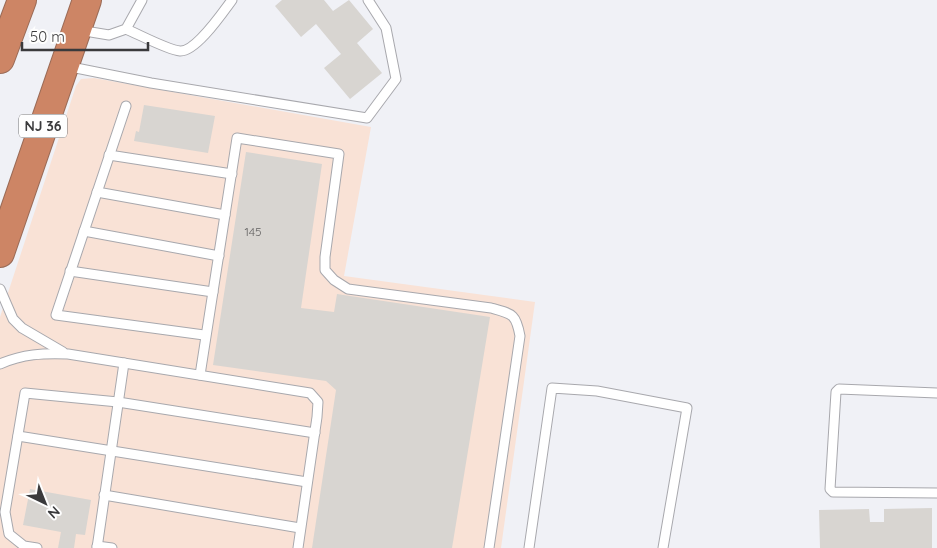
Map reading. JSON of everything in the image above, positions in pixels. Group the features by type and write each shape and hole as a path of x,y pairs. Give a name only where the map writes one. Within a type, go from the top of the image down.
{"highway":[{"path":"0,59 5,30 22,0"},
{"name":"NJ 36","path":"0,253 87,0"}],"lane":[{"path":"76,30 110,35 126,28 142,0"},
{"path":"126,28 181,51 191,48 213,26 232,0"},
{"path":"64,66 151,83 367,118 396,79 386,28 368,0"},
{"path":"126,106 56,315 204,335"},
{"path":"200,375 204,335 213,292 237,138 339,154 325,257 325,270 334,280 348,289 491,308 512,314 517,321 520,336 489,548"},
{"path":"109,155 232,174"},
{"path":"97,192 225,215"},
{"path":"84,231 219,256"},
{"path":"70,271 213,292"},
{"path":"0,289 13,319 22,328 68,354"},
{"path":"0,364 18,357 40,353 68,354 310,393 318,402 298,548"},
{"path":"112,548 97,547 124,363"},
{"path":"529,548 552,388 597,391 687,408 663,548"},
{"path":"937,393 839,389 836,392 830,489 833,492 937,492"},
{"path":"37,548 24,546 9,534 5,512 25,393 118,402 315,433"},
{"path":"18,436 307,482"},
{"path":"104,495 300,528"}],"shaded area":[{"path":"94,78 371,127 344,276 535,302 501,548 0,548 0,317 76,86 81,79"}],"building":[{"path":"282,0 324,0 333,11 349,0 373,29 357,43 382,73 350,99 324,68 341,54 316,24 301,37 275,6"},
{"path":"144,105 215,116 208,153 134,141 136,131 139,132"},
{"path":"246,152 322,164 301,308 334,312 337,294 490,317 452,548 312,548 336,390 326,381 213,365"},
{"path":"30,489 91,500 85,535 76,534 74,548 58,548 61,532 23,525"},
{"path":"932,508 932,548 820,548 819,510 869,509 870,522 884,522 884,509"}]}
